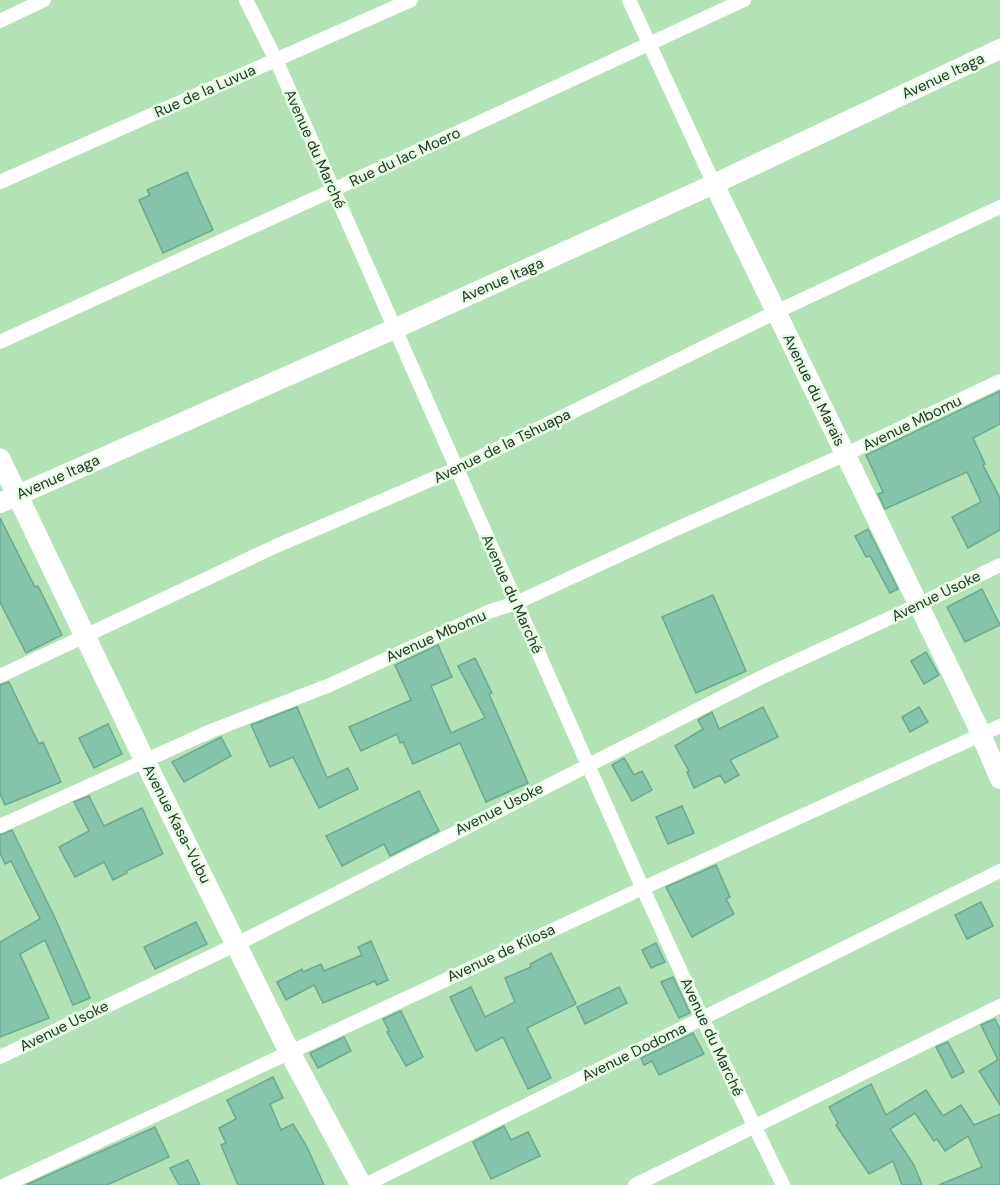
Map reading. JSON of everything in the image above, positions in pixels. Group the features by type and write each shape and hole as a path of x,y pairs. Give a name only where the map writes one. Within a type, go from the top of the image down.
{"main road":[{"name":"Avenue Kasa-Vubu","path":"0,459 9,499 86,636 289,1052 363,1185"}],"street":[{"path":"0,21 44,0"},
{"name":"Avenue du Marché","path":"246,0 276,60 643,888 702,1018 783,1185"},
{"name":"Rue de la Luvua","path":"0,182 411,0"},
{"name":"Avenue du Marais","path":"629,0 714,184 981,734 1000,779"},
{"name":"Rue du lac Moero","path":"0,342 744,0"},
{"name":"Avenue Itaga","path":"9,499 394,329 714,184 1000,49"},
{"name":"Avenue de la Tshuapa","path":"0,676 276,546 456,469 776,312 1000,207"},
{"name":"Avenue Mbomu","path":"0,826 211,731 330,685 488,612 516,603 846,454 1000,381"},
{"name":"Avenue Usoke","path":"0,1057 237,944 760,678 918,606 1000,565"},
{"name":"Avenue de Kilosa","path":"5,1185 643,888 1000,726"},
{"name":"Avenue Dodoma","path":"363,1185 1000,871"},
{"path":"635,1185 1000,1006"}],"building":[{"path":"187,172 213,230 163,253 139,200 150,195 147,190"},
{"path":"1000,391 1000,424 973,438 985,464 983,465 1000,498 1000,530 968,548 952,517 981,502 967,472 885,509 878,494 883,492 866,455"},
{"path":"0,518 62,635 26,653 0,602"},
{"path":"868,529 898,589 890,593 870,556 866,557 855,536"},
{"path":"982,589 1000,625 965,642 947,607"},
{"path":"713,595 746,671 696,693 662,617"},
{"path":"438,645 452,677 431,686 451,733 485,718 458,666 475,658 492,693 489,694 528,783 486,802 460,743 413,764 397,734 361,751 349,727 411,700 395,665"},
{"path":"926,652 939,675 924,684 911,661"},
{"path":"9,682 39,744 43,742 61,782 5,805 0,794 0,685"},
{"path":"297,707 327,778 348,768 358,789 319,808 293,757 270,767 251,725"},
{"path":"763,707 778,737 730,760 739,775 725,783 720,775 694,788 687,772 689,771 675,746 703,729 698,720 712,712 719,729"},
{"path":"919,707 928,722 910,732 902,717"},
{"path":"108,724 122,754 94,768 79,738"},
{"path":"221,737 231,756 184,782 172,762"},
{"path":"624,758 634,775 642,771 652,790 632,801 612,765"},
{"path":"419,791 439,831 390,856 384,844 342,866 326,836"},
{"path":"89,796 104,826 142,808 163,854 126,871 127,873 113,880 104,862 75,877 59,847 89,831 74,802"},
{"path":"682,806 694,833 668,844 656,817"},
{"path":"12,830 55,918 90,998 73,1005 45,940 20,954 49,1018 0,1037 0,942 40,919 11,861 5,864 0,853 0,835"},
{"path":"716,865 730,897 726,899 734,914 692,937 666,887"},
{"path":"981,902 993,926 967,939 955,915"},
{"path":"196,922 207,944 155,969 144,947"},
{"path":"371,941 388,980 377,985 375,981 323,1003 314,985 286,1000 277,982 302,969 303,972 321,964 324,971 362,955 358,947"},
{"path":"656,943 665,962 651,968 642,950"},
{"path":"551,953 576,1004 527,1028 551,1078 528,1089 503,1037 476,1051 450,997 471,987 485,1017 515,1002 505,978 531,967 530,964"},
{"path":"673,977 690,1013 679,1018 661,982"},
{"path":"619,987 627,1003 585,1024 577,1007"},
{"path":"401,1011 423,1057 406,1066 387,1032 389,1031 383,1019"},
{"path":"995,1019 1000,1029 1000,1105 979,1071 998,1060 981,1025"},
{"path":"693,1033 704,1054 659,1075 652,1061 644,1065 641,1058"},
{"path":"344,1037 351,1051 318,1068 310,1053"},
{"path":"948,1042 964,1072 952,1078 936,1047"},
{"path":"273,1077 283,1098 270,1104 281,1130 293,1124 307,1147 324,1185 238,1185 221,1145 226,1143 219,1128 236,1119 227,1100"},
{"path":"871,1084 886,1115 926,1090 943,1116 961,1105 974,1125 1000,1114 1000,1185 939,1185 982,1167 968,1136 945,1151 937,1139 934,1141 915,1113 890,1129 914,1165 922,1185 902,1185 893,1161 869,1174 836,1125 838,1123 829,1107"},
{"path":"504,1126 511,1140 528,1132 540,1156 491,1179 473,1142"},
{"path":"155,1127 169,1157 107,1185 26,1185"},
{"path":"188,1160 200,1185 179,1185 170,1168"}]}
